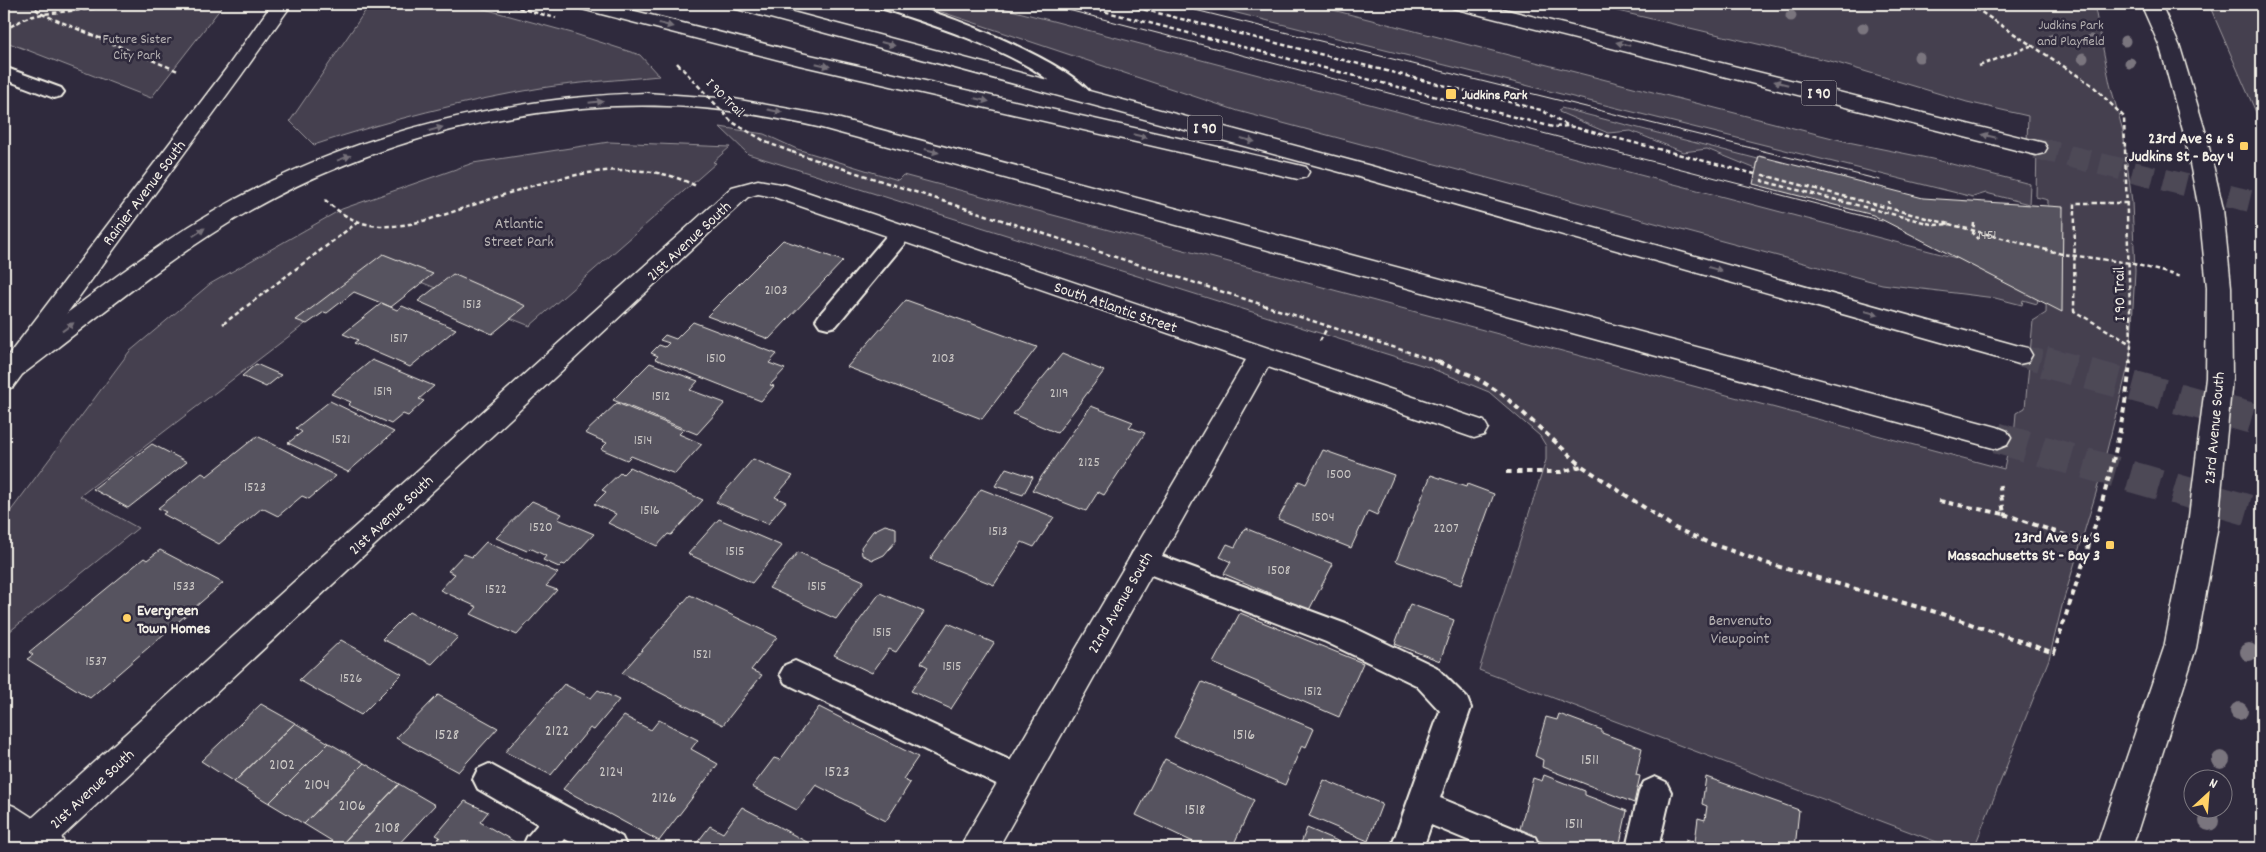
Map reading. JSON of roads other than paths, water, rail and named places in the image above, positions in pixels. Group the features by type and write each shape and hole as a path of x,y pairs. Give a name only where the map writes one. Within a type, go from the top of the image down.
{"main road":[{"name":"Rainier Avenue South","path":"9,373 48,318 233,73 282,4"},
{"path":"585,4 799,59 1668,255"},
{"name":"I 90","path":"740,4 1668,255 2019,355"},
{"name":"I 90","path":"1460,4 2036,148"},
{"path":"1486,4 1601,38"},
{"name":"23rd Avenue South","path":"2114,848 2180,648 2203,525 2219,378 2219,287 2211,209 2195,134 2170,46 2151,4"},
{"path":"9,373 202,230 242,206 299,176 389,142 506,112 599,101 647,99 723,103 772,110 821,121 1997,438"},
{"name":"South Atlantic Street","path":"758,187 778,190 1474,428"},
{"name":"21st Avenue South","path":"36,845 740,192 758,187"},
{"name":"22nd Avenue South","path":"979,848 1261,356"},
{"path":"4,819 36,845"}],"lane":[{"path":"887,4 1014,50 1062,78 1083,96"},
{"path":"4,73 54,92"},
{"path":"828,320 902,232"},
{"path":"1143,560 1336,634 1426,676 1456,708 1407,848"},
{"path":"795,674 1018,779"},
{"path":"489,779 611,848"},
{"path":"1642,848 1654,792"},
{"path":"1422,806 1524,848"},
{"path":"538,848 561,820"}],"tunnel":[{"path":"2036,148 2262,204"},
{"path":"2019,355 2048,363"},
{"path":"2044,362 2262,421"},
{"path":"1997,438 2262,514"}],"tram line":[{"path":"1045,4 1882,221"},
{"path":"1171,4 1880,180"}],"place":[{"name":"Judkins Park","path":"1451,94"},
{"name":"23rd Ave S & S Judkins St - Bay 4","path":"2244,146"},
{"name":"23rd Ave S & S Massachusetts St - Bay 3","path":"2110,545"},
{"name":"Evergreen Town Homes","path":"127,618"}],"park label":[{"name":"Judkins Park and Playfield","path":"2071,32"},
{"name":"Future Sister City Park","path":"137,46"},
{"name":"Atlantic Street Park","path":"519,231"},
{"name":"Benvenuto Viewpoint","path":"1740,628"}]}
